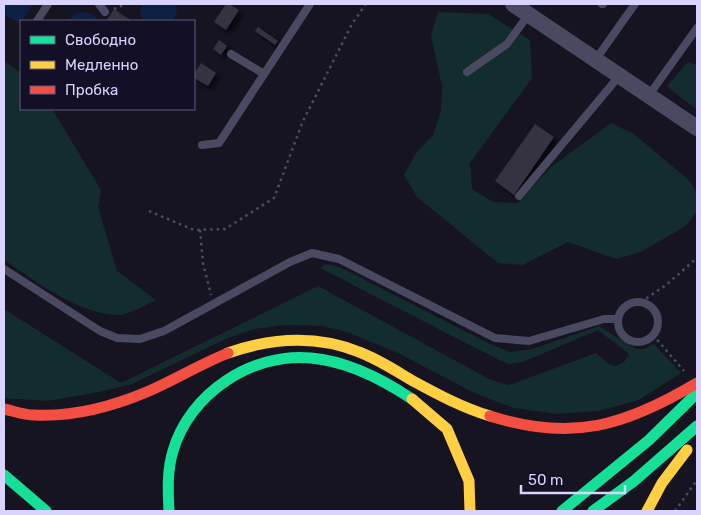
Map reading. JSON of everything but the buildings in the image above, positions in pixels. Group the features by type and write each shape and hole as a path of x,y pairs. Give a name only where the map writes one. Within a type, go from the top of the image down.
{"main road":[{"path":"4,409 32,415 71,414 108,405 148,391 242,347 300,339 336,345 359,352 452,400 488,416 527,427 589,428 612,423 669,401 697,383"},
{"path":"169,511 167,494 168,471 173,447 182,426 195,407 210,392 228,379 252,366 276,358 297,357 330,361 367,373 414,400 447,429 469,480 470,511"},
{"path":"562,511 674,417 697,392"},
{"path":"593,511 634,481 697,426"},
{"path":"647,511 662,482 697,438"},
{"path":"4,475 46,511"}],"street":[{"path":"522,8 697,128"}],"lane":[{"path":"38,20 48,4"},
{"path":"99,4 105,12"},
{"path":"202,145 219,143 310,4"},
{"path":"596,59 635,4"},
{"path":"467,72 507,44 522,8"},
{"path":"649,95 697,28"},
{"path":"231,54 264,74"},
{"path":"519,196 620,76"},
{"path":"4,269 100,331 117,338 140,339 164,331 290,262 312,253 339,259 494,338 528,341 604,319 618,319"},
{"path":"641,302 651,306 657,315 658,325 653,335 645,341 634,342 625,338 619,329 618,319 622,309 631,303 641,302"}],"path":[{"path":"114,9 125,4"},
{"path":"149,211 194,230 225,229 274,198 303,121 352,24 366,4"},
{"path":"200,230 203,263 213,304"},
{"path":"641,302 666,285 697,258"},
{"path":"653,335 687,374"},
{"path":"675,511 697,480"}],"green space":[{"path":"438,12 488,14 530,40 532,78 470,163 472,189 493,202 517,203 551,167 611,123 634,134 691,182 697,194 697,211 686,226 641,252 616,259 568,242 523,265 498,263 417,197 404,175 416,153 433,135 441,111 442,86 431,35"},
{"path":"4,61 20,72 20,110 53,110 101,190 98,207 117,271 156,300 123,315 104,313 73,303 44,287 4,260"},
{"path":"688,62 697,65 697,110 667,86"},
{"path":"325,264 340,267 488,343 510,352 532,349 599,326 636,349 644,349 654,344 681,373 639,400 598,411 557,414 514,408 474,393 400,354 347,332 323,326 287,325 254,329 228,338 132,384 47,401 4,398 4,309 121,383 318,286 491,380 509,385 596,353 609,364 616,366 624,362 629,354 598,330 523,362 509,364 320,268"}],"water":[{"path":"4,4 33,4 23,20 20,20 20,24 4,14"},
{"path":"142,4 176,4 177,10 174,20 142,20 140,15"},
{"path":"80,12 92,14 98,20 69,20"}],"traffic: fast":[{"path":"169,511 168,488 170,466 173,451 181,430 208,395 226,381 246,370 267,362 289,358 324,360 364,372 412,399"},
{"path":"562,511 649,440 697,393"},
{"path":"593,511 634,481 697,426"},
{"path":"4,475 46,511"}],"traffic: slow":[{"path":"228,353 261,344 294,340 327,343 373,358 450,400 490,416"},
{"path":"412,399 447,429 469,481 470,511"},
{"path":"647,511 662,483 687,450"}],"traffic: jam":[{"path":"4,409 34,415 63,414 93,409 149,391 228,353"},
{"path":"490,416 519,424 547,428 573,428 597,425 646,410 697,383"}]}
